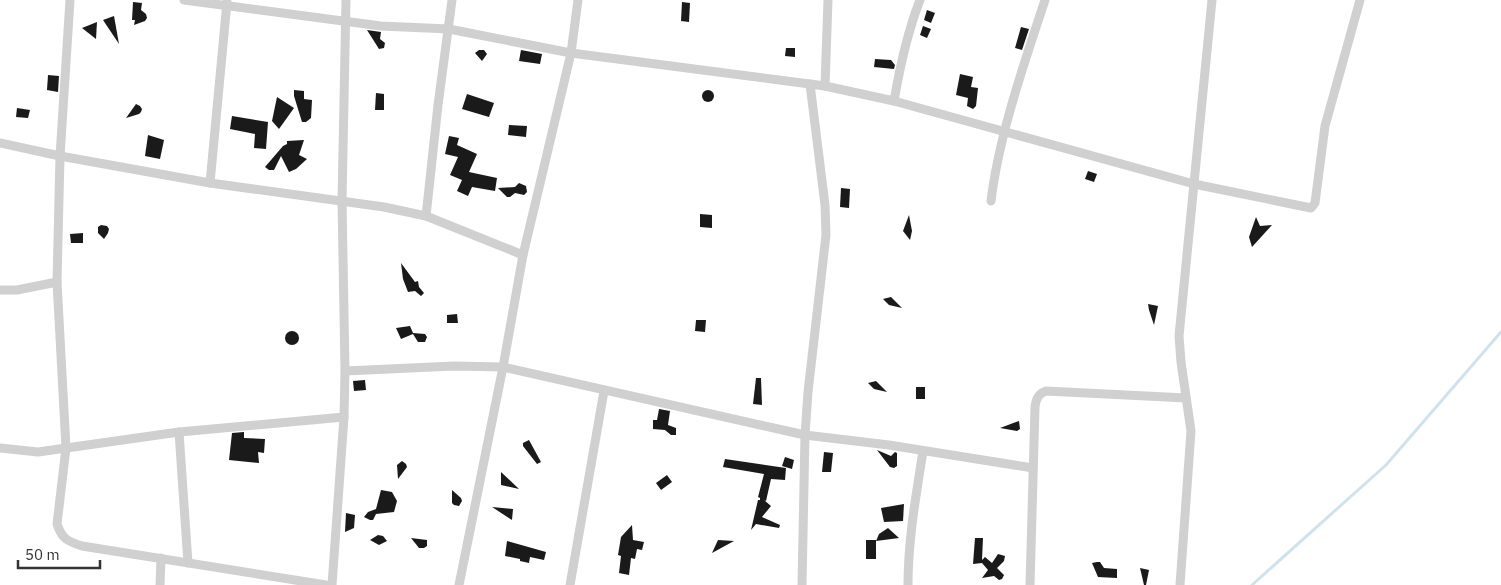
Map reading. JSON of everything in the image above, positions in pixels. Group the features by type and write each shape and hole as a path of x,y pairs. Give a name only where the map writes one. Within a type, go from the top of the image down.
{"street":[{"path":"70,0 60,156 57,282 66,448 57,524 61,535 71,542 82,546 161,558 284,582 326,585"},
{"path":"184,0 227,3 381,26 449,29 571,53 825,86 894,101 1194,184 1307,208 1314,206 1325,126 1360,0"},
{"path":"332,585 344,418 342,201 346,0"},
{"path":"426,216 452,0"},
{"path":"459,585 503,367 523,255 571,53 578,0"},
{"path":"825,86 828,0"},
{"path":"894,101 906,40 920,0"},
{"path":"991,201 996,167 1024,65 1045,0"},
{"path":"1180,585 1190,430 1180,362 1179,336 1212,0"},
{"path":"210,183 227,3"},
{"path":"802,585 805,435 808,392 826,235 825,205 810,84"},
{"path":"0,142 60,156 210,183 384,206 426,216 523,255"},
{"path":"0,290 17,290 57,282"},
{"path":"345,371 454,366 503,367 805,435 890,445 1034,468"},
{"path":"570,585 604,391"},
{"path":"1030,585 1035,407 1038,396 1046,391 1186,398"},
{"path":"0,448 38,452 179,432 344,418"},
{"path":"179,432 188,563"},
{"path":"908,585 908,563 923,451"},
{"path":"160,585 161,558"}],"building":[{"path":"133,2 142,3 141,10 146,14 147,18 145,21 134,25 135,20 132,20"},
{"path":"682,2 690,3 689,22 681,21"},
{"path":"927,10 935,13 931,23 924,20"},
{"path":"114,16 119,44 103,20"},
{"path":"97,22 96,39 82,28"},
{"path":"923,26 931,29 927,38 920,35"},
{"path":"1021,27 1029,29 1022,50 1015,48"},
{"path":"367,30 381,32 380,39 385,43 384,48 379,49"},
{"path":"786,48 795,48 795,57 785,56"},
{"path":"479,50 484,50 487,54 482,61 475,53"},
{"path":"521,50 542,54 540,64 519,61"},
{"path":"875,59 891,60 895,65 894,69 874,67"},
{"path":"960,74 973,77 971,87 978,88 976,106 973,109 967,106 968,98 956,95"},
{"path":"48,75 59,76 58,92 47,90"},
{"path":"294,90 304,91 304,99 312,100 311,118 306,122 302,122"},
{"path":"708,90 714,96 708,102 702,96"},
{"path":"376,93 384,94 384,110 375,110"},
{"path":"467,94 494,103 489,117 462,109"},
{"path":"277,97 294,108 279,129 272,121"},
{"path":"136,104 142,109 141,112 126,118"},
{"path":"17,108 30,110 28,118 16,117"},
{"path":"232,116 268,122 266,149 254,148 255,134 230,129"},
{"path":"509,125 527,126 526,137 508,135"},
{"path":"148,135 164,140 160,159 145,156"},
{"path":"449,136 459,138 457,145 477,154 469,172 497,178 495,191 472,187 468,196 457,191 462,180 450,175 458,157 445,154"},
{"path":"304,140 299,155 307,159 296,169 289,172 281,156 274,170 269,170 265,167 283,146 287,144 287,141"},
{"path":"1088,171 1097,174 1094,182 1085,179"},
{"path":"519,183 526,186 527,192 524,195 515,193 507,197 498,188 515,187"},
{"path":"841,188 850,189 849,208 840,207"},
{"path":"700,214 712,215 712,228 700,227"},
{"path":"909,215 912,231 910,240 903,231"},
{"path":"1256,217 1260,226 1272,225 1252,247 1249,237"},
{"path":"101,225 107,226 109,229 104,239 98,233 98,227"},
{"path":"83,233 83,243 71,243 70,234"},
{"path":"401,263 415,282 418,281 419,287 424,293 421,296 415,291 408,292 403,279"},
{"path":"891,297 902,308 889,305 883,299"},
{"path":"1148,304 1158,306 1154,325 1149,310"},
{"path":"457,314 458,323 447,323 447,315"},
{"path":"696,320 706,320 705,332 695,331"},
{"path":"410,326 413,333 425,334 427,337 425,342 418,342 413,334 401,339 396,328"},
{"path":"292,331 297,333 299,338 297,343 292,345 287,343 285,338 287,333"},
{"path":"756,378 761,378 762,405 753,404"},
{"path":"365,380 366,390 354,391 353,381"},
{"path":"876,381 887,392 874,389 868,383"},
{"path":"916,387 925,387 925,399 916,399"},
{"path":"659,409 670,411 668,425 676,428 676,435 671,435 665,430 653,429 653,420 657,420"},
{"path":"1019,421 1020,429 1017,431 1000,428"},
{"path":"244,432 244,438 265,439 264,453 258,452 259,463 229,460 232,433"},
{"path":"529,440 541,462 537,464 523,446 523,443"},
{"path":"877,450 891,456 895,452 897,453 897,466 894,468 890,467"},
{"path":"824,452 833,453 831,472 822,472"},
{"path":"785,457 794,460 792,469 782,466"},
{"path":"725,459 786,468 785,480 771,479 766,501 764,500 771,506 762,517 780,525 779,528 756,524 751,530 758,500 760,500 758,497 764,474 723,467"},
{"path":"402,461 407,467 398,479 397,465"},
{"path":"501,472 519,489 501,485"},
{"path":"667,475 672,482 661,490 656,483"},
{"path":"381,490 392,492 397,501 394,512 376,514 373,520 370,520 364,517 368,512 376,509"},
{"path":"452,490 461,498 462,501 459,506 452,503"},
{"path":"904,504 903,521 884,522 881,508"},
{"path":"492,507 513,509 512,520"},
{"path":"346,513 355,515 354,528 345,532"},
{"path":"632,525 633,540 644,542 642,550 637,549 635,559 631,558 629,575 619,573 621,556 618,555 621,537"},
{"path":"888,528 899,538 876,541 879,534"},
{"path":"378,535 383,536 387,541 379,545 370,540"},
{"path":"411,538 427,540 427,546 419,548"},
{"path":"975,538 983,538 982,560 985,557 992,563 998,554 1005,556 1004,561 997,568 1004,575 1002,579 999,580 994,576 982,578 988,570 982,563 973,564"},
{"path":"718,540 734,541 712,553"},
{"path":"866,540 876,540 876,559 866,559"},
{"path":"507,541 546,552 544,560 530,557 529,563 505,556"},
{"path":"1100,562 1104,568 1117,569 1117,578 1098,577 1092,563"},
{"path":"1140,568 1149,570 1146,585 1144,585"}],"waterway":[{"path":"1252,585 1386,465 1501,332"}]}
